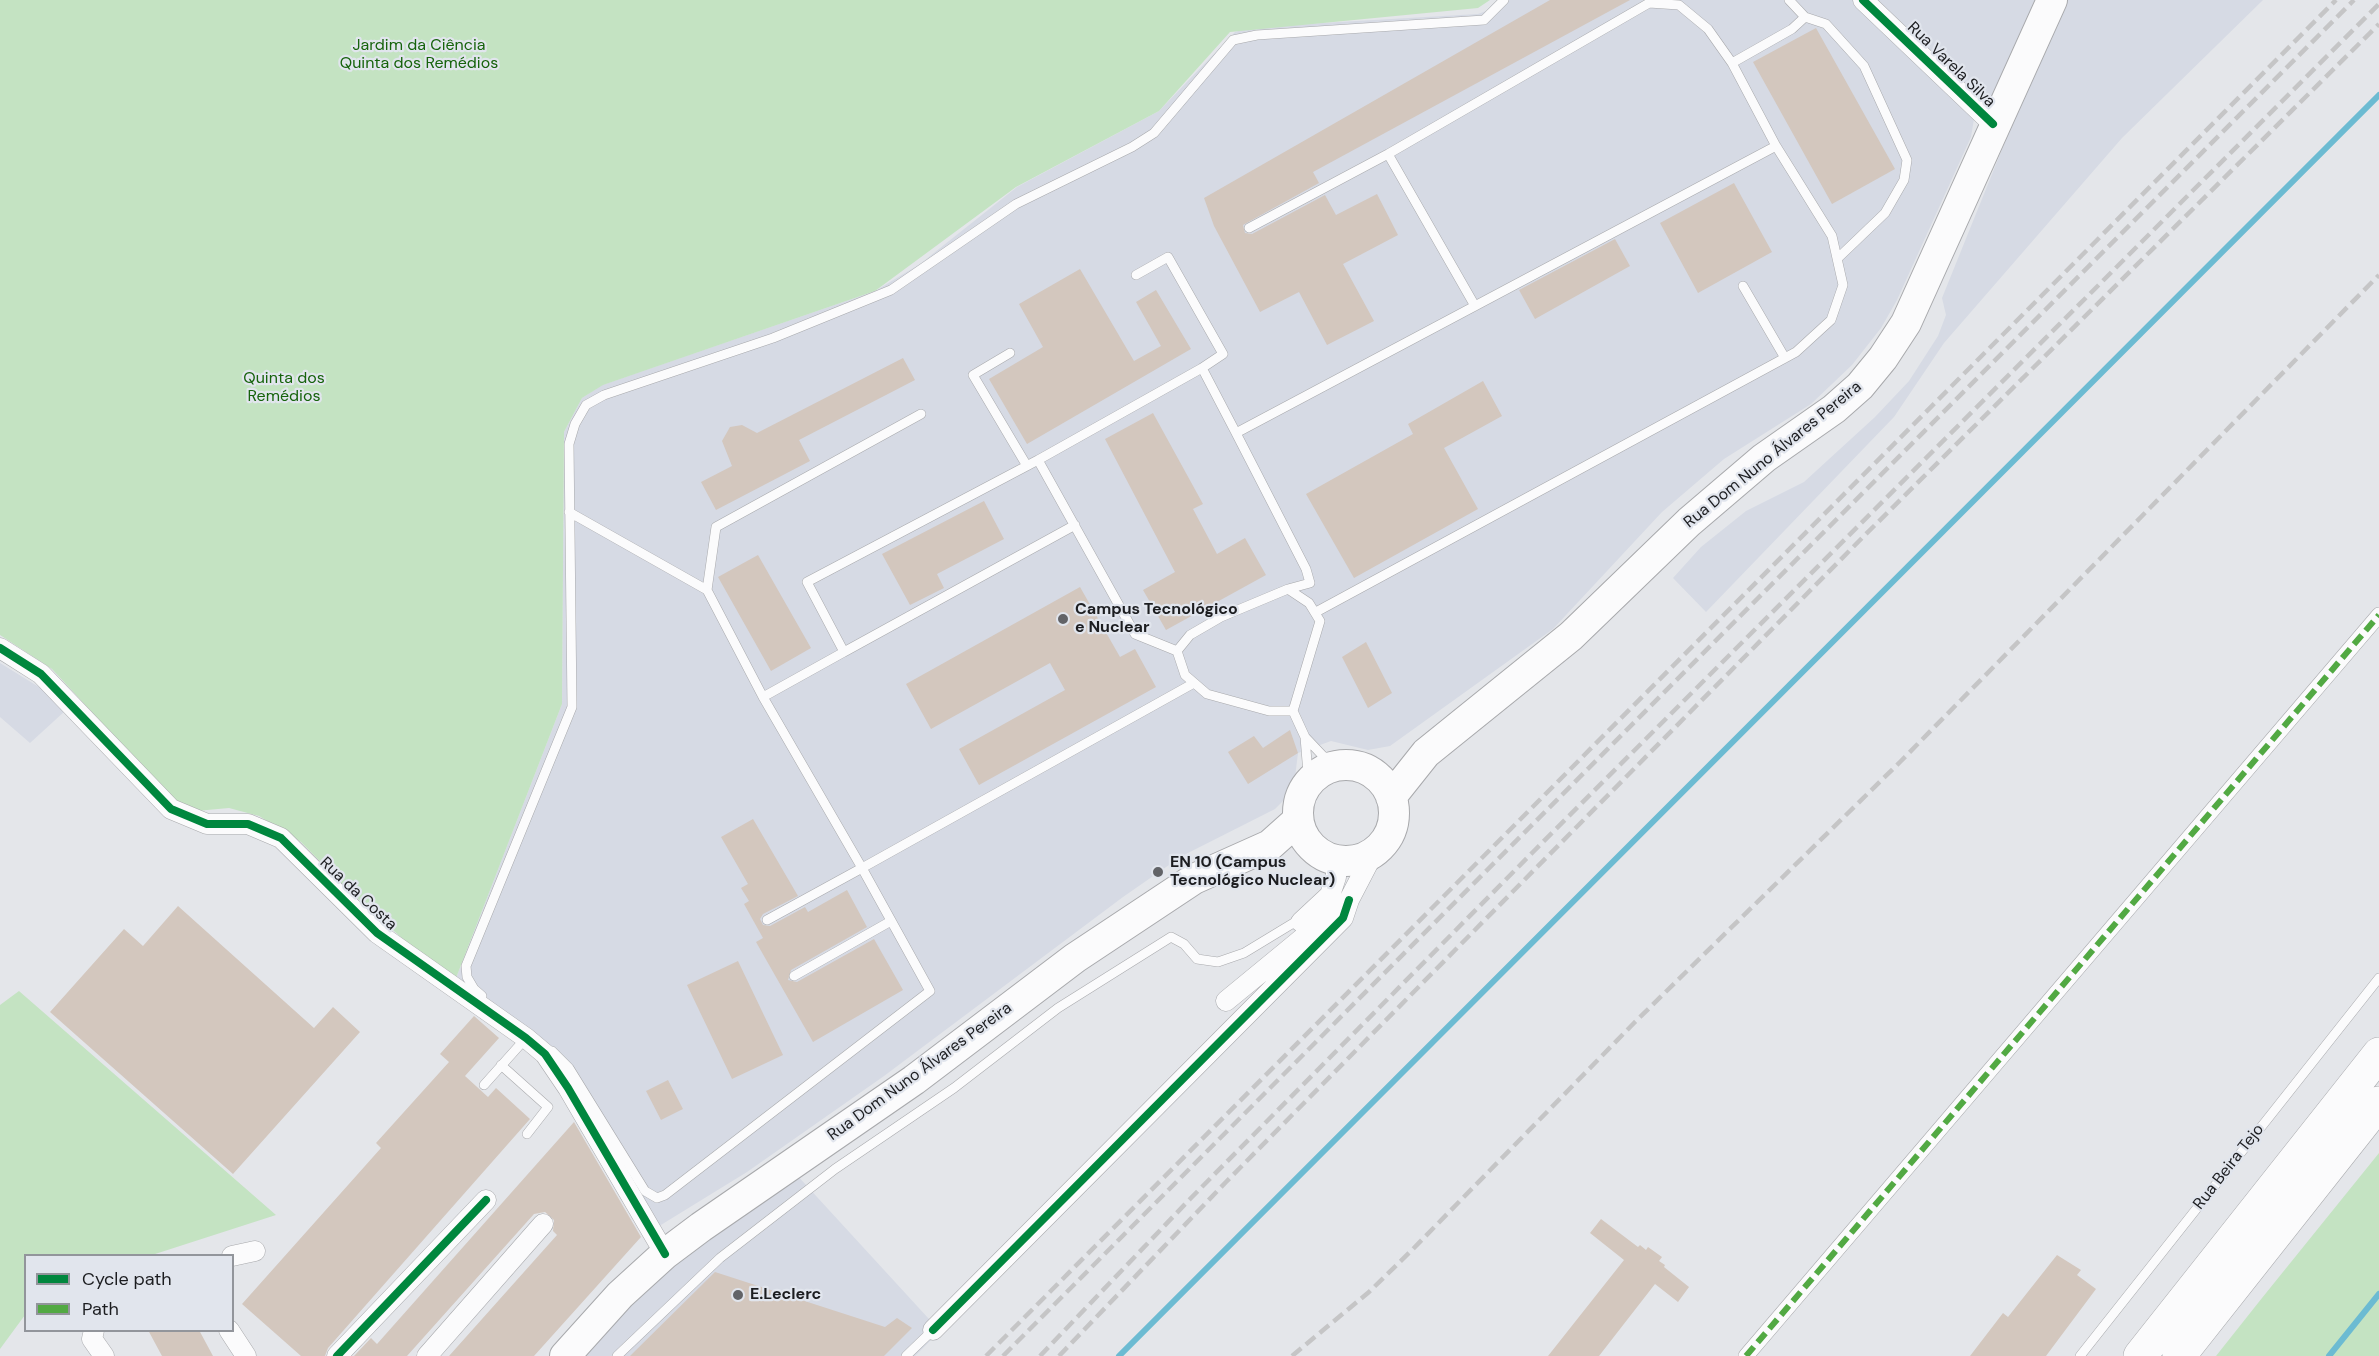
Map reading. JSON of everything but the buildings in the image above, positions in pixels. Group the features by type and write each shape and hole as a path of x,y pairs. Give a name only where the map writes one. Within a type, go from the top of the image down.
{"highway":[{"path":"2140,1356 2379,1054"},
{"path":"2179,1356 2379,1103"}],"main road":[{"name":"Rua Dom Nuno Álvares Pereira","path":"1391,797 1426,753 1571,636 1689,522 1764,458 1834,409 1860,386 1883,358 1906,323 1959,209 1993,124 2052,0"},
{"path":"1354,768 1382,781 1391,797 1394,812 1392,827 1385,841 1374,852 1356,860 1336,860 1322,855 1303,821 1310,782 1324,771 1354,768 1426,753"},
{"name":"Rua Dom Nuno Álvares Pereira","path":"565,1356 620,1295 665,1254 914,1080 1085,952 1194,879 1270,845 1303,821"}],"street":[{"name":"Rua Varela Silva","path":"1863,0 1993,124"},
{"path":"1746,1356 2379,615"},
{"name":"Rua da Costa","path":"0,648 41,674 171,809 207,824 248,824 281,838 377,933 526,1038 545,1054 568,1088 665,1254"},
{"path":"933,1330 1343,918 1349,900 1374,852"},
{"path":"1336,860 1336,877 1330,896 1222,998 1349,900"},
{"path":"337,1356 486,1200"},
{"path":"427,1356 543,1224"},
{"path":"234,1256 255,1251"},
{"path":"94,1332 92,1339 104,1356"},
{"path":"230,1332 246,1356"}],"lane":[{"path":"569,512 707,590 763,697 930,991 665,1195 657,1198 645,1191 569,1068 548,1046 474,989 467,977 466,966 572,707 569,512 569,444 586,405 604,395 773,338 891,290 1016,204 1132,147 1154,133 1233,40 1257,35 1484,20 1504,0"},
{"path":"1789,0 1805,17 1826,24 1864,66 1907,160 1904,180 1885,213 1838,258"},
{"path":"1249,228 1388,154 1649,3 1679,5 1708,29 1732,63 1776,146 1832,236 1843,285 1831,320 1796,352 1316,612"},
{"path":"1732,63 1792,29 1805,17"},
{"path":"1236,433 1776,146"},
{"path":"1388,154 1475,306"},
{"path":"844,652 807,582 1038,460 1223,354 1168,257 1136,275"},
{"path":"1743,286 1785,358"},
{"path":"1010,353 973,375 1027,466"},
{"path":"1177,651 1190,635 1221,617 1288,588 1310,583 1306,569 1202,368"},
{"path":"707,590 716,527 921,414"},
{"path":"1038,460 1135,634 1177,651 1185,675 1207,694 1269,711 1293,711"},
{"path":"763,697 1075,525"},
{"path":"1288,588 1310,603 1320,621 1293,711 1305,737 1323,756 1354,768"},
{"path":"767,920 1194,683"},
{"path":"1303,821 1308,774 1305,737"},
{"path":"617,1356 720,1258 835,1169 954,1088 1058,1008 1171,937 1184,944 1197,959 1218,962 1244,953 1318,908"},
{"path":"794,976 891,921"},
{"name":"Rua Beira Tejo","path":"2080,1356 2379,978"},
{"path":"484,1085 526,1038"},
{"path":"501,1065 548,1107 527,1134"},
{"path":"906,1356 933,1330"}],"shaded area":[{"name":"Campus Tecnológico e Nuclear","path":"1497,0 1854,0 1974,119 1971,137 1897,300 1881,328 1852,365 1811,404 1724,459 1662,512 1553,629 1390,746 1368,750 1331,741 1298,753 1295,777 1284,800 1275,809 1182,856 1123,897 884,1076 747,1172 656,1228 580,1096 456,978 562,704 564,432 582,398 602,385 875,291 920,264 1017,187 1159,111 1235,32 1252,27 1478,14 1486,11"},
{"path":"1875,0 2263,0 2122,138 1944,343 1894,417 1706,612 1673,578 1701,547 1746,511 1804,482 1875,417 1909,381 1938,336 1946,315 1942,298 2028,85 1977,100"},
{"path":"0,663 47,692 65,711 30,743 0,717"},
{"path":"795,1173 940,1331 915,1356 577,1356 644,1284"}],"green space":[{"name":"Quinta dos Remédios","path":"0,0 1490,0 1478,8 1230,32 1159,111 1016,187 875,291 603,385 582,398 564,432 562,704 456,978 404,940 344,886 301,842 259,816 229,808 196,811 174,801 52,669 0,635"},
{"path":"19,991 276,1215 155,1254 24,1254 24,1316 0,1349 0,1005"},
{"path":"2379,1153 2379,1356 2216,1356 2262,1298"}],"waterway":[{"path":"1119,1356 2379,95"},
{"path":"2329,1356 2379,1294"}],"railway":[{"path":"986,1356 2336,0"},
{"path":"1003,1356 2354,0"},
{"path":"1040,1356 1190,1199 1533,852 2379,4"},
{"path":"1059,1356 1226,1182 1863,537 2379,24"},
{"path":"1292,1356 1369,1292 1411,1251 1634,1023 1900,762 2379,275"}],"marked path":[{"path":"1746,1356 2379,615"}],"cycle path":[{"path":"1863,0 1993,124"},
{"path":"0,648 41,674 171,809 207,824 248,824 281,838 377,933 526,1038 545,1054 568,1088 665,1254"},
{"path":"933,1330 1343,918 1349,900"},
{"path":"337,1356 486,1200"}],"place":[{"name":"Campus Tecnológico e Nuclear","path":"1063,619"},
{"name":"EN 10 (Campus Tecnológico Nuclear)","path":"1158,872"},
{"name":"E.Leclerc","path":"738,1295"}],"park label":[{"name":"Jardim da Ciência Quinta dos Remédios","path":"419,55"}]}
